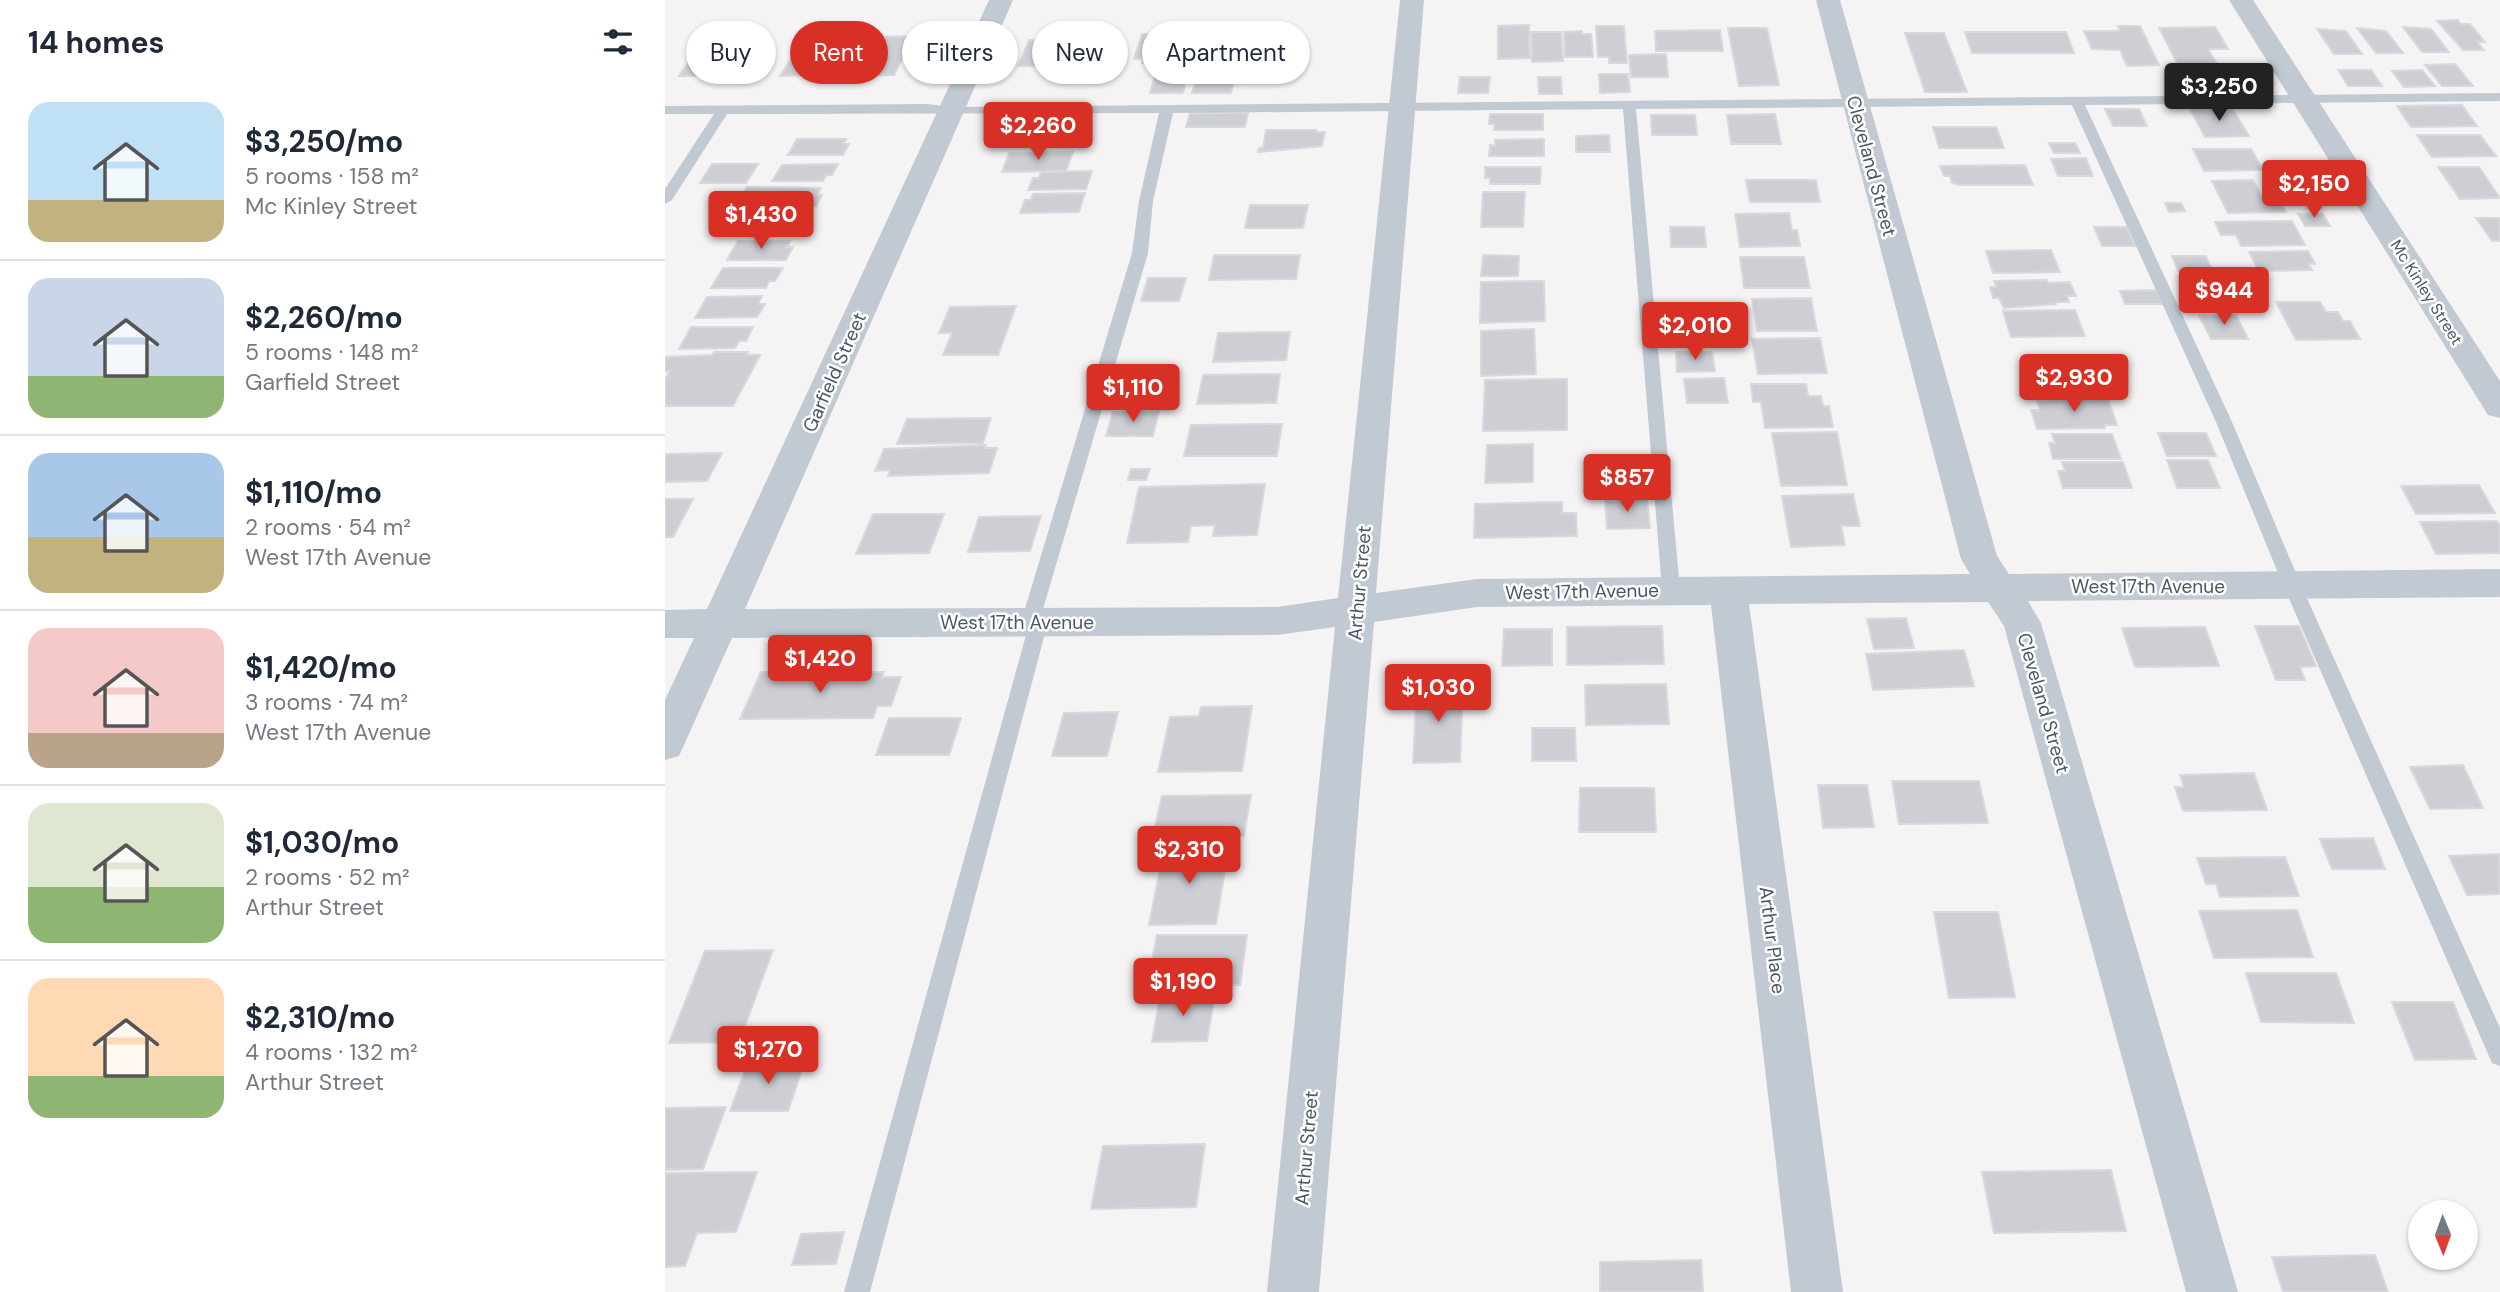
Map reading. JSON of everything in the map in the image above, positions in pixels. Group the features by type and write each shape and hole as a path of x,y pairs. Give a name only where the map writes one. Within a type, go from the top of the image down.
{"street":[{"name":"Garfield Street","path":"665,744 1001,0"},
{"name":"Arthur Street","path":"1293,1292 1412,0"},
{"name":"Cleveland Street","path":"1828,0 1979,559 2022,623 2212,1292"},
{"name":"Mc Kinley Street","path":"2241,0 2500,407"},
{"name":"West 17th Avenue","path":"665,624 1277,621 1477,593 1671,589 2500,583"},
{"name":"Arthur Place","path":"1728,589 1817,1292"}],"lane":[{"path":"665,110 1167,109 2500,97"},
{"path":"2077,101 2224,422 2292,585 2500,1055"},
{"path":"1629,105 1671,589"},
{"path":"857,1292 1034,622 1140,253 1146,201 1167,109"},
{"path":"665,200 723,110"}],"building":[{"path":"2458,20 2461,24 2470,24 2485,42 2477,42 2484,50 2463,50 2437,21"},
{"path":"1529,25 1530,58 1498,59 1498,26"},
{"path":"1596,26 1624,26 1627,63 1609,63 1609,57 1598,57"},
{"path":"2118,26 2140,26 2159,65 2127,66 2120,50 2092,49 2084,31 2120,31"},
{"path":"2215,27 2228,49 2208,49 2220,69 2181,70 2159,28"},
{"path":"2403,27 2431,29 2449,52 2422,52"},
{"path":"1728,28 1767,28 1779,85 1739,86"},
{"path":"2357,28 2386,31 2403,53 2376,53"},
{"path":"2317,29 2346,31 2362,54 2334,54"},
{"path":"1720,30 1723,51 1656,51 1655,31"},
{"path":"1582,31 1582,34 1591,34 1593,57 1565,57 1564,32"},
{"path":"1531,32 1561,32 1563,61 1532,62"},
{"path":"1965,32 2066,32 2074,53 1972,53"},
{"path":"1905,33 1944,33 1967,92 1925,92"},
{"path":"1142,34 1142,59 1134,59"},
{"path":"902,36 902,59 894,75 888,75 888,37"},
{"path":"1029,40 1032,40 1032,66 1018,66"},
{"path":"1666,54 1668,77 1631,77 1629,55"},
{"path":"790,60 790,76 780,76"},
{"path":"2455,64 2473,86 2442,86 2425,65"},
{"path":"686,66 686,76 679,76"},
{"path":"2338,70 2371,70 2382,86 2348,86"},
{"path":"2422,70 2435,86 2404,87 2392,71"},
{"path":"1599,74 1628,74 1630,92 1600,93"},
{"path":"1460,77 1490,77 1488,93 1458,93"},
{"path":"1538,77 1561,77 1562,94 1539,94"},
{"path":"1152,84 1186,84 1183,93 1150,93"},
{"path":"1195,84 1233,84 1231,93 1192,93"},
{"path":"2462,105 2477,126 2411,127 2397,106"},
{"path":"2232,108 2249,136 2205,137 2190,109"},
{"path":"2105,109 2139,109 2147,126 2113,126"},
{"path":"1190,113 1248,113 1245,127 1186,127"},
{"path":"1490,114 1543,114 1543,130 1494,130 1495,124 1489,124"},
{"path":"1775,114 1781,144 1731,144 1727,115"},
{"path":"1651,115 1695,115 1697,135 1652,135"},
{"path":"1933,127 1996,127 2004,148 1939,148"},
{"path":"1266,130 1325,132 1322,146 1258,152 1259,148 1263,148"},
{"path":"1609,135 1610,152 1576,152 1576,136"},
{"path":"2417,135 2480,135 2496,156 2432,157"},
{"path":"797,139 846,139 843,144 849,144 843,155 788,155"},
{"path":"1544,139 1544,156 1489,156 1490,145 1495,146 1495,140"},
{"path":"2049,143 2075,143 2080,153 2054,153"},
{"path":"2193,149 2251,149 2263,170 2204,171"},
{"path":"1073,152 1066,171 1002,172 1009,153"},
{"path":"2086,158 2093,176 2058,176 2051,159"},
{"path":"712,164 758,164 746,183 700,183"},
{"path":"838,164 832,175 826,175 823,181 772,181 782,165"},
{"path":"2025,165 2033,185 1960,185 1952,183 1950,176 1944,176 1940,166"},
{"path":"1485,167 1541,167 1540,184 1490,184 1490,178 1485,178"},
{"path":"2438,167 2479,167 2500,198 2460,199"},
{"path":"1092,171 1086,189 1028,190 1033,178 1039,178 1041,172"},
{"path":"1746,180 1816,180 1820,202 1750,202"},
{"path":"2253,180 2262,197 2277,197 2286,212 2228,213 2212,181"},
{"path":"747,187 821,188 817,195 822,195 816,206 735,207"},
{"path":"1483,192 1525,192 1523,227 1481,227"},
{"path":"1085,193 1079,212 1020,213 1025,200 1031,200 1033,194"},
{"path":"2165,203 2181,203 2185,211 2169,212"},
{"path":"1250,205 1308,205 1303,228 1245,228"},
{"path":"1789,213 1792,230 1797,230 1800,246 1740,247 1735,214"},
{"path":"753,214 811,214 804,226 798,226 795,232 743,233"},
{"path":"2298,214 2323,214 2330,226 2305,226"},
{"path":"2476,218 2500,218 2500,241 2492,241"},
{"path":"2292,221 2305,245 2241,246 2236,235 2221,235 2215,222"},
{"path":"1670,227 1704,227 1706,247 1671,247"},
{"path":"2094,227 2127,227 2135,246 2102,246"},
{"path":"738,241 790,241 787,247 793,247 786,260 727,260"},
{"path":"2051,250 2060,272 1993,273 1986,251"},
{"path":"2308,251 2315,264 2309,264 2312,270 2259,271 2249,252"},
{"path":"1214,255 1300,255 1296,279 1209,280"},
{"path":"1483,255 1519,256 1518,276 1481,276"},
{"path":"2172,256 2206,256 2212,271 2178,271"},
{"path":"1740,257 1804,257 1810,288 1744,288"},
{"path":"723,268 783,268 775,281 769,281 766,288 711,288"},
{"path":"1148,278 1186,278 1179,301 1141,301"},
{"path":"2047,280 2048,283 2070,282 2076,296 2067,296 2069,302 2004,308 1999,298 1993,298 1990,287 1996,287 1994,281"},
{"path":"1544,281 1545,321 1480,323 1481,282"},
{"path":"2157,290 2163,304 2125,304 2120,291"},
{"path":"762,296 758,304 765,304 757,317 695,318 707,297"},
{"path":"1811,298 1817,331 1757,331 1752,299"},
{"path":"2276,302 2320,302 2326,312 2338,312 2343,321 2350,321 2360,339 2296,340"},
{"path":"1016,306 998,355 943,355 952,333 939,333 950,307"},
{"path":"1671,307 1710,307 1712,328 1673,328"},
{"path":"2075,310 2085,336 2011,337 2003,311"},
{"path":"2236,315 2248,339 2211,339 2199,316"},
{"path":"691,327 753,327 746,341 739,341 735,348 679,349"},
{"path":"1534,329 1536,374 1481,376 1481,331"},
{"path":"1290,332 1286,360 1213,362 1218,333"},
{"path":"1820,338 1827,373 1758,374 1752,339"},
{"path":"714,352 748,352 746,355 760,355 733,406 665,406 665,379 670,371 665,371 665,357 712,355"},
{"path":"1676,352 1712,352 1715,371 1677,372"},
{"path":"1280,374 1276,403 1197,404 1203,375"},
{"path":"1724,378 1728,403 1687,403 1684,379"},
{"path":"1567,379 1567,430 1483,431 1485,380"},
{"path":"1751,384 1806,384 1808,396 1821,396 1823,406 1829,406 1833,427 1765,428 1761,402 1753,402"},
{"path":"2108,399 2117,425 2104,425 2105,428 2037,429 2031,410 2040,410 2037,400"},
{"path":"1159,411 1153,436 1106,436 1113,412"},
{"path":"991,418 983,443 897,444 907,419"},
{"path":"1282,424 1277,456 1184,456 1191,425"},
{"path":"1837,432 1847,485 1781,486 1772,433"},
{"path":"2158,433 2206,433 2216,456 2167,456"},
{"path":"2052,434 2112,434 2121,459 2053,459 2049,443 2055,443"},
{"path":"1533,444 1533,482 1485,483 1487,445"},
{"path":"986,445 985,448 997,448 989,473 888,476 890,470 875,471 884,449"},
{"path":"722,453 707,481 665,482 665,454"},
{"path":"2167,460 2208,460 2220,488 2177,488"},
{"path":"2062,462 2123,462 2132,488 2063,488 2058,471 2065,471"},
{"path":"1131,469 1150,469 1146,480 1128,480"},
{"path":"1265,484 1257,535 1213,536 1215,525 1191,526 1188,542 1127,543 1139,487"},
{"path":"2479,485 2495,513 2416,514 2401,486"},
{"path":"1853,494 1860,526 1841,526 1845,545 1791,547 1782,496"},
{"path":"665,499 693,499 673,537 665,537"},
{"path":"1647,499 1650,528 1607,529 1605,500"},
{"path":"1562,502 1562,513 1576,513 1577,536 1474,538 1475,504"},
{"path":"873,514 944,514 929,553 856,554"},
{"path":"1041,516 1030,551 968,552 979,517"},
{"path":"2497,521 2500,526 2500,553 2436,554 2420,522"},
{"path":"1906,618 1914,648 1874,649 1867,619"},
{"path":"1662,626 1664,664 1567,665 1567,627"},
{"path":"2255,626 2299,626 2316,666 2300,667 2305,680 2276,680"},
{"path":"2205,627 2219,666 2135,667 2122,628"},
{"path":"1504,629 1552,629 1552,665 1502,666"},
{"path":"1964,650 1974,686 1873,690 1866,654"},
{"path":"761,672 884,672 882,677 901,677 891,706 877,706 873,718 740,719"},
{"path":"1666,684 1669,724 1586,725 1585,685"},
{"path":"1463,685 1460,762 1413,763 1417,686"},
{"path":"1252,706 1242,771 1158,772 1170,717 1199,716 1201,707"},
{"path":"1118,712 1107,756 1052,756 1064,713"},
{"path":"889,718 961,718 949,755 876,755"},
{"path":"1532,728 1575,728 1576,761 1532,761"},
{"path":"2463,765 2483,808 2430,809 2410,767"},
{"path":"2254,773 2267,810 2183,811 2175,787 2184,787 2180,775"},
{"path":"1892,781 1979,781 1988,823 1899,824"},
{"path":"1818,785 1867,785 1874,827 1823,828"},
{"path":"1580,788 1654,788 1656,832 1579,832"},
{"path":"1251,795 1244,836 1153,836 1162,796"},
{"path":"2373,838 2385,869 2332,869 2320,839"},
{"path":"1229,847 1216,924 1149,925 1164,848"},
{"path":"2499,854 2500,894 2467,895 2449,856"},
{"path":"2285,857 2299,896 2220,897 2216,884 2206,884 2197,858"},
{"path":"2297,910 2313,957 2214,958 2199,911"},
{"path":"1934,912 1998,912 2015,997 1949,998"},
{"path":"1157,935 1247,935 1240,985 1147,985"},
{"path":"773,950 739,1042 669,1043 705,951"},
{"path":"2246,973 2336,973 2354,1023 2261,1022"},
{"path":"1215,994 1207,1041 1152,1042 1160,995"},
{"path":"2392,1002 2453,1002 2476,1059 2415,1060"},
{"path":"805,1061 788,1111 730,1111 748,1062"},
{"path":"726,1107 703,1169 665,1170 665,1108"},
{"path":"1205,1144 1196,1207 1091,1209 1103,1146"},
{"path":"2111,1170 2126,1231 1994,1233 1982,1172"},
{"path":"757,1172 736,1232 697,1233 685,1266 665,1267 665,1173"},
{"path":"844,1232 836,1264 792,1265 801,1234"},
{"path":"2375,1255 2388,1292 2283,1292 2272,1257"},
{"path":"1701,1260 1703,1292 1600,1292 1600,1262"}]}
